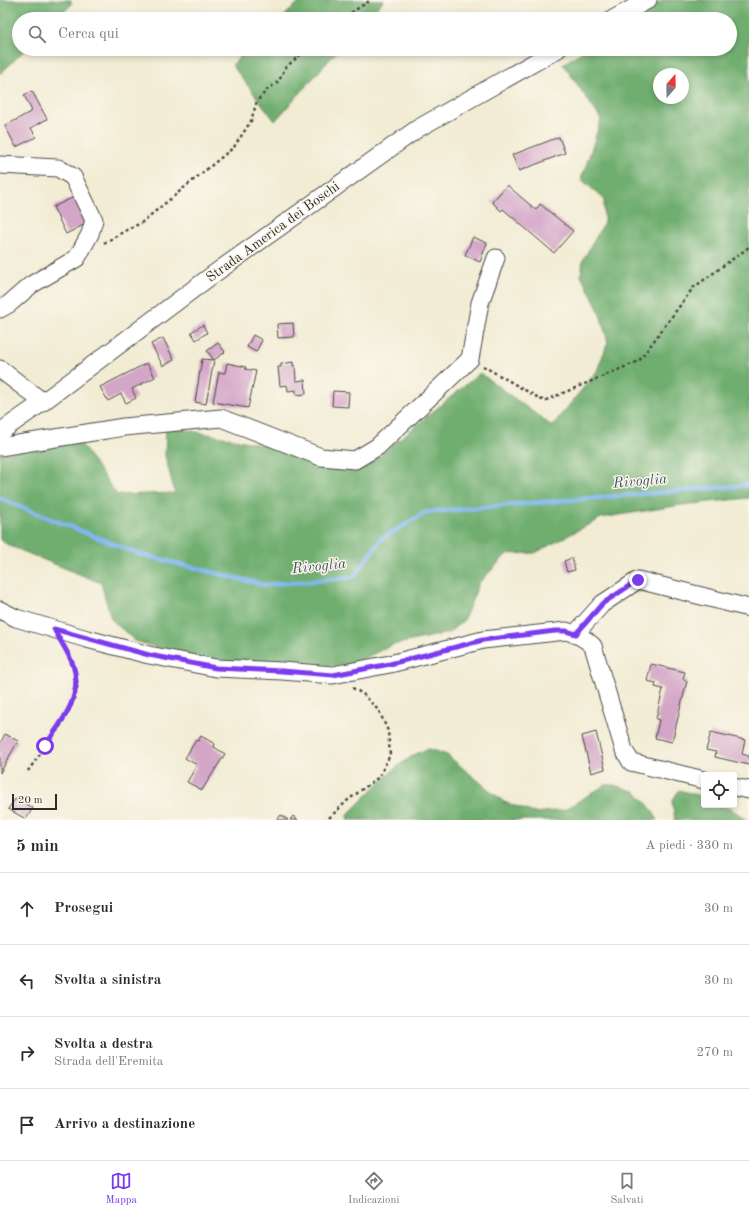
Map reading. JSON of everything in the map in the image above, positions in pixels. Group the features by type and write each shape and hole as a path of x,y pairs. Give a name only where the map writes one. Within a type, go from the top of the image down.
{"street":[{"path":"626,12 648,0"},
{"name":"Strada America dei Boschi","path":"0,432 44,402 211,276 417,129 546,56"},
{"path":"0,165 58,168 73,177 94,220 90,234 77,258 31,284 9,304 0,309"},
{"path":"0,447 124,427 222,418 321,457 355,460 377,447 470,359 480,303 496,258"},
{"path":"0,369 44,402"},
{"path":"576,634 602,604 638,580 749,608"},
{"path":"0,610 16,618 149,655 216,668 333,675 390,664 483,640 566,631 586,639 593,646 624,750 631,762 701,779"},
{"path":"737,788 749,790"}],"path":[{"path":"352,12 371,0"},
{"path":"104,243 141,223 234,147 251,121 257,101 267,90 279,81 285,68 299,56"},
{"path":"470,359 544,401 639,361 693,288 749,247"},
{"path":"28,771 71,706 77,685 73,665 54,629"},
{"path":"329,818 348,800 379,776 390,755 388,731 379,711 363,694 333,675"}],"green space":[{"path":"0,0 71,0 71,5 64,12 12,12 12,56 19,56 0,74"},
{"path":"301,0 384,0 373,12 288,12"},
{"path":"663,0 749,0 749,498 682,505 601,518 535,553 507,554 479,583 464,620 448,633 392,645 348,666 206,661 135,641 111,619 101,583 10,546 0,540 0,454 79,441 117,495 175,493 165,456 166,426 368,465 480,373 552,426 597,371 608,342 599,311 581,275 583,260 604,223 604,199 581,179 601,119 563,64 575,56 737,56 737,12 643,12"},
{"path":"242,56 333,56 275,121 232,65"},
{"path":"430,749 447,755 504,802 534,813 564,810 605,785 614,785 636,792 649,806 658,820 348,820 347,815 386,776 409,758"},
{"path":"679,790 701,796 701,808 727,808 736,812 746,820 675,820 672,802"}],"building":[{"path":"32,91 47,119 31,128 36,137 16,147 5,126 32,111 24,95"},
{"path":"559,137 565,153 519,171 512,155"},
{"path":"507,185 536,210 540,204 573,231 554,253 503,209 501,211 492,202"},
{"path":"76,196 89,222 66,234 53,207"},
{"path":"473,237 487,243 480,262 465,255"},
{"path":"293,323 294,337 278,338 277,324"},
{"path":"203,325 207,333 196,340 191,332"},
{"path":"253,335 262,340 256,352 247,347"},
{"path":"163,338 174,360 163,366 151,344"},
{"path":"218,343 225,352 214,360 207,351"},
{"path":"202,359 214,360 206,404 195,402"},
{"path":"293,362 293,366 295,366 296,381 305,380 306,394 296,395 296,390 288,391 287,385 280,386 278,367 281,367 281,364"},
{"path":"147,363 155,377 132,389 136,398 126,403 121,394 108,401 100,387"},
{"path":"227,363 256,371 248,408 213,402 219,372 225,373"},
{"path":"333,391 349,392 348,407 332,406"},
{"path":"572,558 575,570 567,572 564,561"},
{"path":"651,664 685,672 683,679 687,681 672,742 655,738 659,720 656,719 663,689 655,687 656,683 647,681"},
{"path":"596,732 605,769 591,773 582,736"},
{"path":"711,732 745,740 742,754 749,756 749,765 715,757 716,752 706,750"},
{"path":"5,734 18,741 0,773 0,744"},
{"path":"201,736 215,744 214,747 225,754 202,790 187,782 197,765 185,758 196,740 198,741"},
{"path":"16,798 33,808 26,819 8,809"},
{"path":"281,815 288,820 277,820"},
{"path":"293,816 298,820 290,820"}],"waterway":[{"name":"Rivoglia","path":"0,497 6,501 139,554 264,585 354,577 381,539 427,512 749,485"}],"route":[{"path":"45,746 71,706 77,685 73,665 54,629 149,655 216,668 333,675 390,664 483,640 555,631 566,631 576,634 602,604 638,580"}]}
